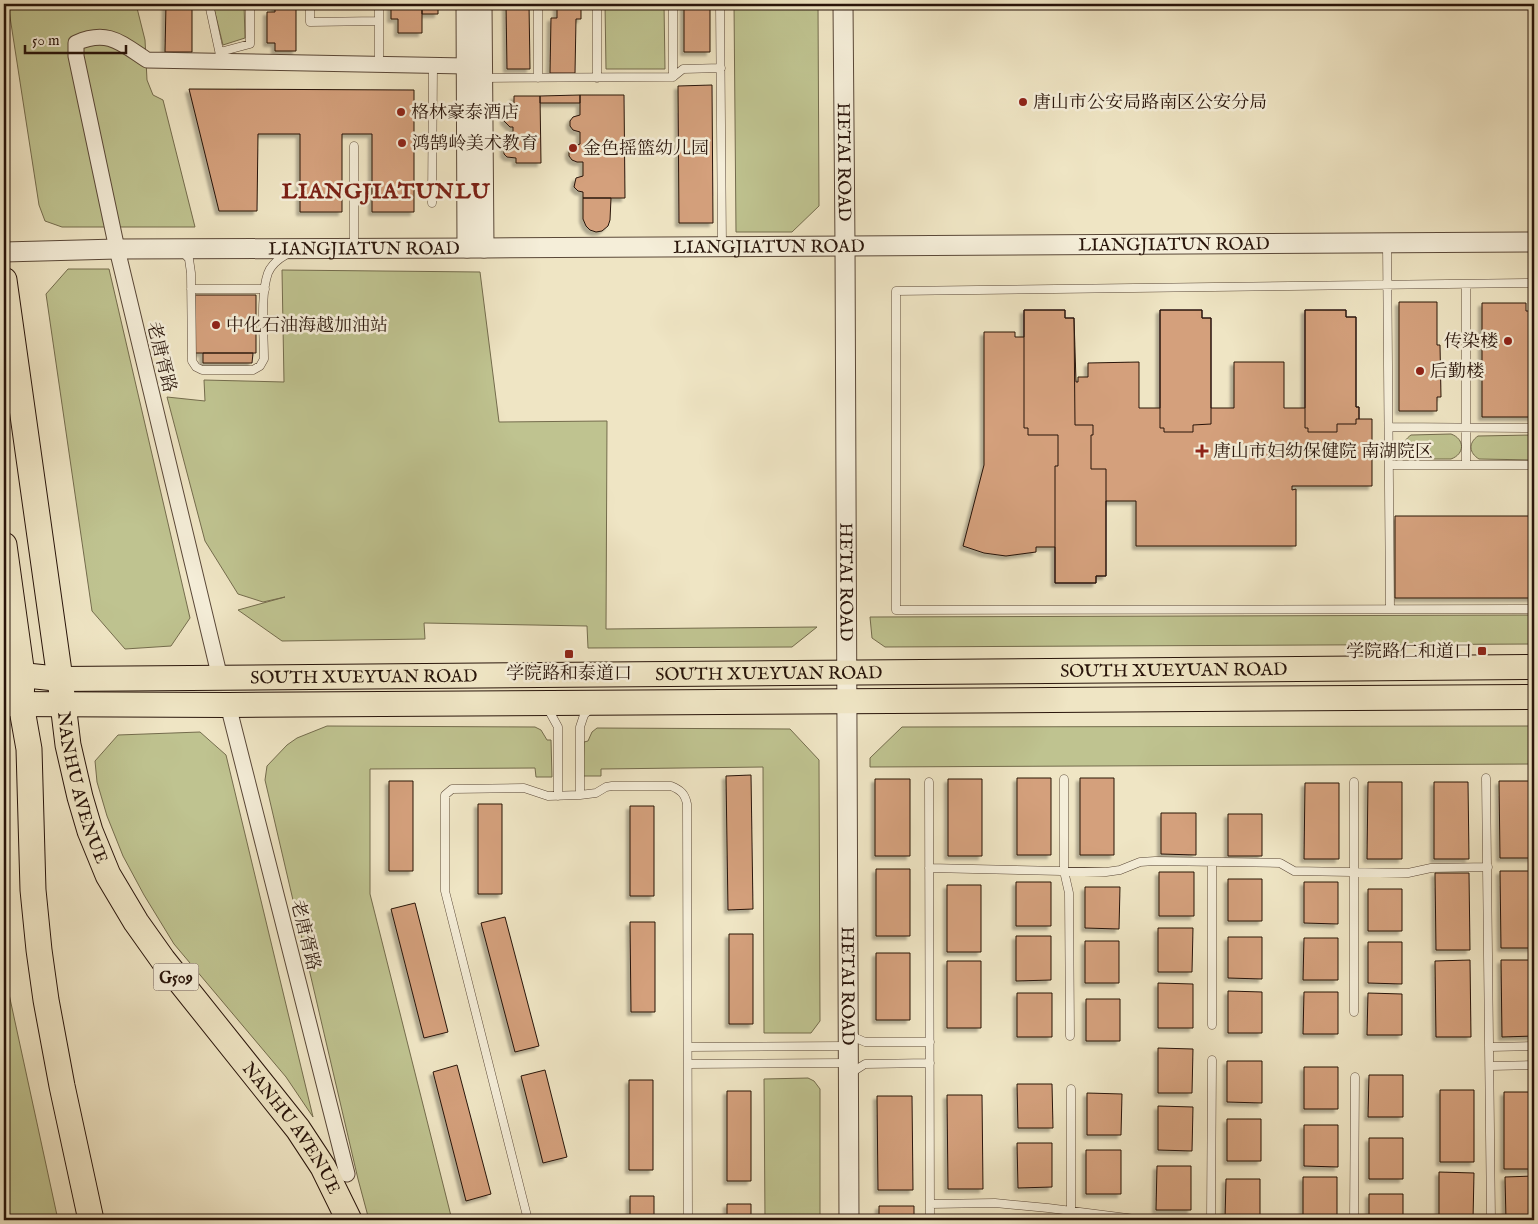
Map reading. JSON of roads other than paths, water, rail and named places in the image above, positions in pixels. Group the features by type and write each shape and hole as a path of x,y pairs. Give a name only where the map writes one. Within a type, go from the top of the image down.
{"highway":[{"name":"NANHU AVENUE","path":"4,280 68,745 90,831 108,875 136,922 163,960 298,1128 323,1167 349,1220"},
{"path":"4,544 13,675 12,704 29,749 33,890 46,1000 62,1086 91,1220"}],"main road":[{"name":"SOUTH XUEYUAN ROAD","path":"13,675 60,679 1534,667"},
{"name":"SOUTH XUEYUAN ROAD","path":"12,704 228,705 1534,697"}],"street":[{"path":"466,4 466,66 475,248"},
{"path":"475,248 482,78 482,4"},
{"name":"HETAI ROAD","path":"843,4 849,1220"},
{"name":"老唐胥路","path":"220,678 117,249 76,56 76,43 89,37 101,36 119,41 147,60 221,57"},
{"path":"221,57 466,66"},
{"name":"LIANGJIATUN ROAD","path":"4,252 180,248 1534,242"},
{"name":"老唐胥路","path":"228,705 347,1174"}],"lane":[{"path":"209,4 221,57 250,44 250,4"},
{"path":"310,4 310,22 379,21"},
{"path":"379,4 379,64"},
{"path":"538,4 538,78"},
{"path":"597,4 597,78"},
{"path":"673,4 673,77"},
{"path":"720,4 722,246"},
{"path":"432,202 433,65"},
{"path":"482,78 673,77 683,69 721,68"},
{"path":"354,146 354,248"},
{"path":"1387,243 1390,609"},
{"path":"180,248 189,258 191,273 192,361 196,367 202,370 253,370 260,366 264,359 260,325 268,272 279,258 296,248"},
{"path":"1534,285 1529,283 896,291 896,610 1534,608"},
{"path":"1466,284 1466,465"},
{"path":"191,289 265,289"},
{"path":"1389,427 1534,428"},
{"path":"1389,465 1534,465"},
{"path":"580,795 580,727 584,715 596,702"},
{"path":"545,703 558,727 558,796"},
{"path":"1486,778 1492,1220"},
{"path":"1064,779 1064,871 1069,893 1070,1036"},
{"path":"929,782 930,1220"},
{"path":"1354,782 1354,1012"},
{"path":"528,1220 445,891 445,794 452,789 524,788 548,796 558,796 596,793 612,786 671,786 685,794 687,804 688,1220"},
{"path":"929,868 1106,872 1120,870 1140,862 1155,861 1280,863 1294,871 1408,874 1431,868 1488,867"},
{"path":"1212,862 1212,1025"},
{"path":"848,1053 856,1038 865,1042 930,1042"},
{"path":"1490,1046 1534,1046"},
{"path":"688,1047 848,1053"},
{"path":"848,1053 855,1069 865,1064 930,1063"},
{"path":"688,1064 848,1053"},
{"path":"1211,1220 1212,1060"},
{"path":"1490,1066 1534,1065"},
{"path":"1354,1220 1355,1077"},
{"path":"1071,1220 1072,1089"},
{"path":"930,1204 995,1204 1143,1220"}],"place":[{"name":"唐山市公安局路南区公安分局","path":"1023,102"},
{"name":"格林豪泰酒店","path":"401,112"},
{"name":"鸿鹄岭美术教育","path":"402,143"},
{"name":"金色摇篮幼儿园","path":"573,148"},
{"name":"中化石油海越加油站","path":"216,325"},
{"name":"传染楼","path":"1508,341"},
{"name":"后勤楼","path":"1420,371"},
{"name":"唐山市妇幼保健院 南湖院区","path":"1202,451"},
{"name":"学院路仁和道口","path":"1482,651"},
{"name":"学院路和泰道口","path":"569,654"}],"district":[{"name":"LIANGJIATUNLU","path":"386,190"}]}
